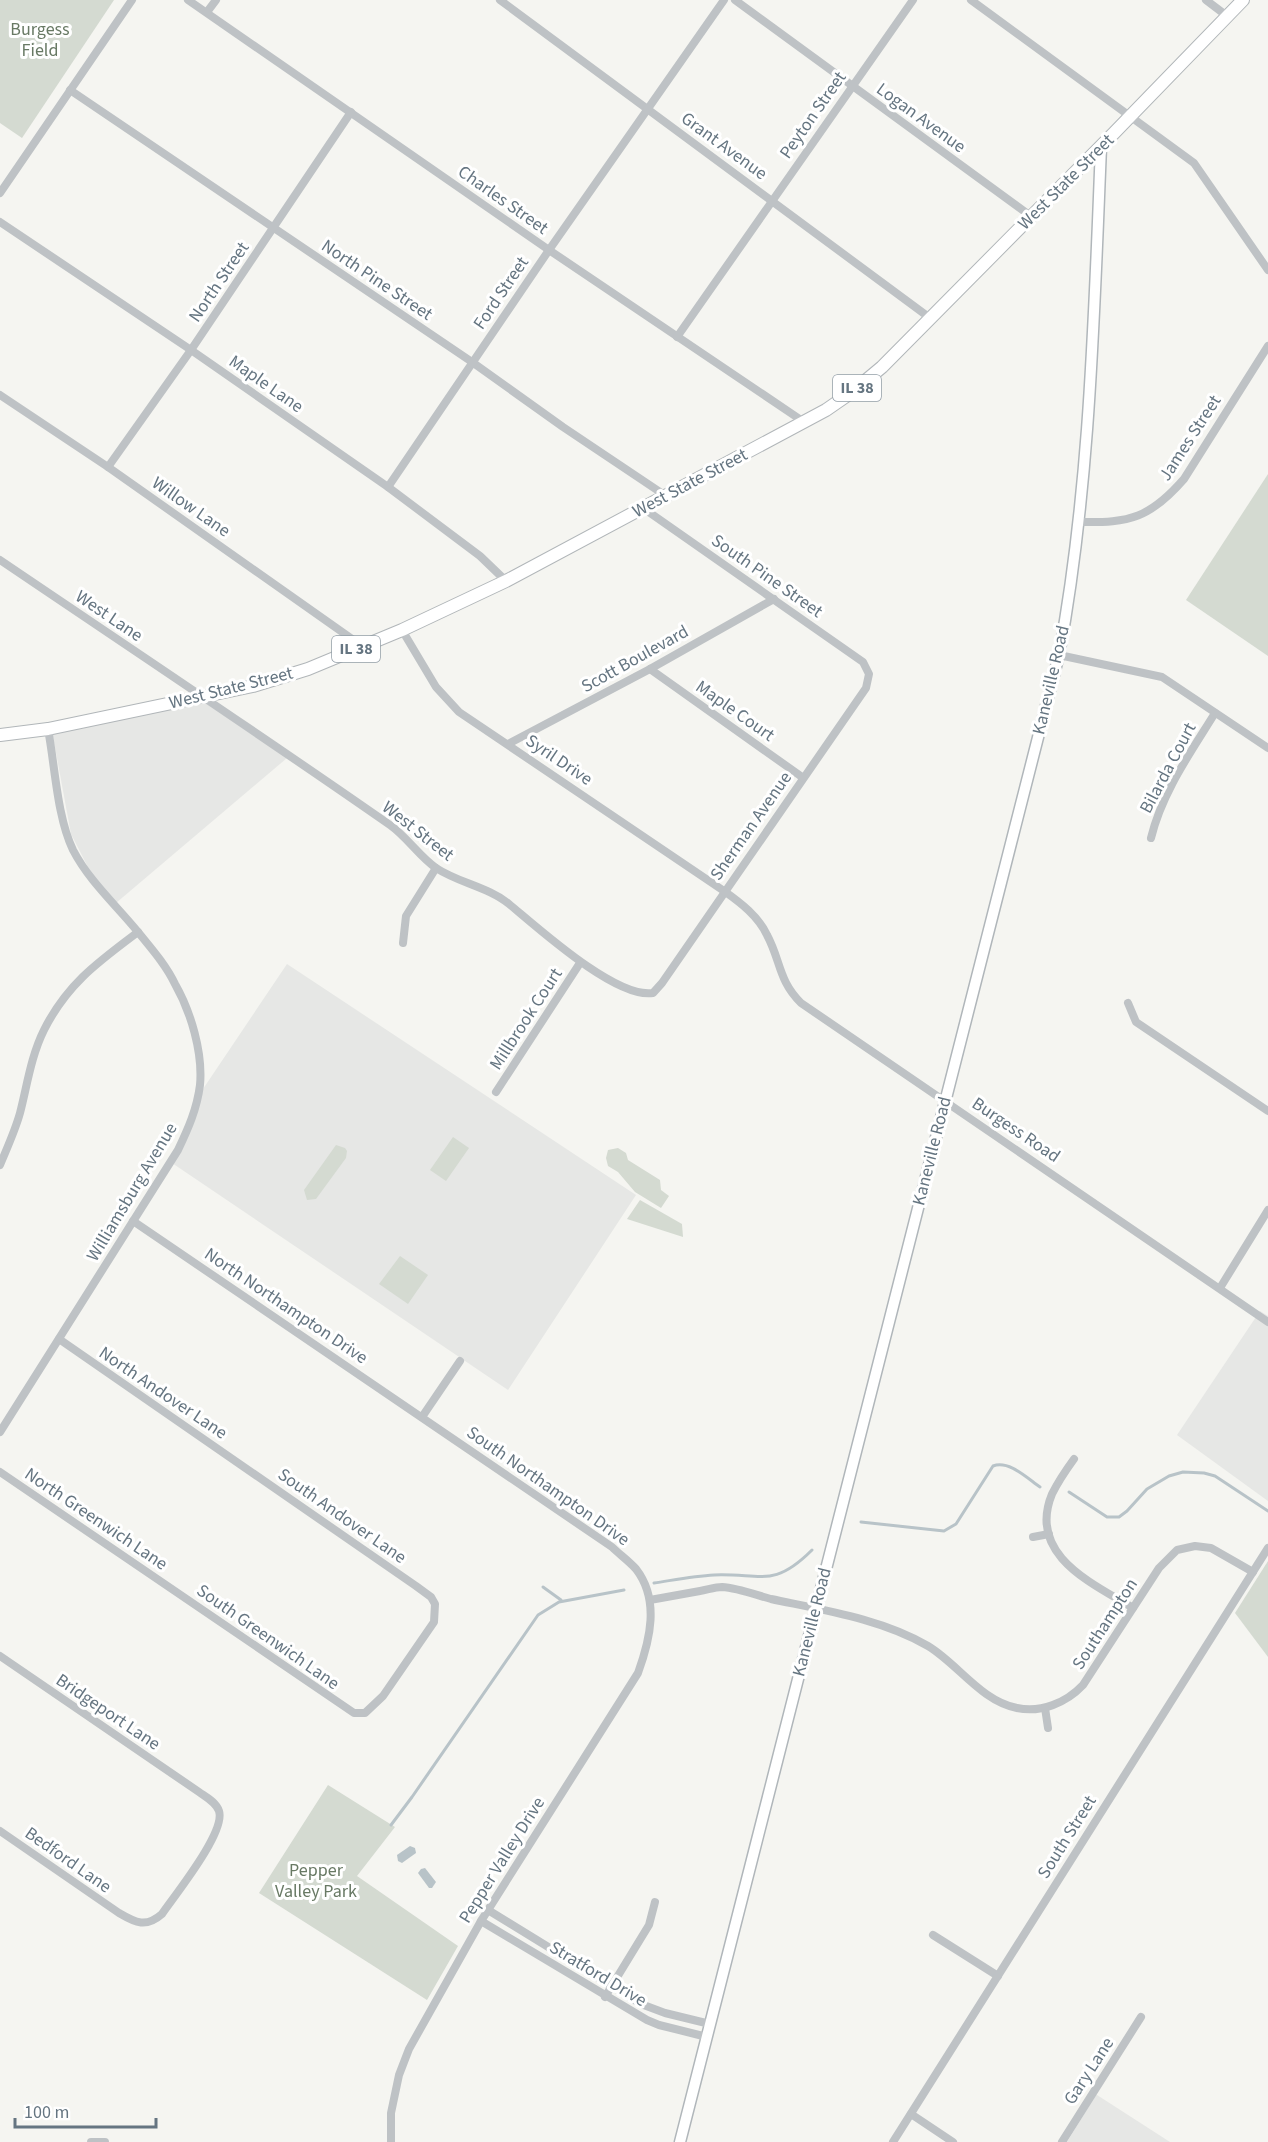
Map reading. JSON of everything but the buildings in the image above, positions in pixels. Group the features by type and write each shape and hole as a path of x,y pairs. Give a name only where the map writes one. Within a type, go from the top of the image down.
{"main road":[{"name":"West State Street","path":"0,735 48,729 253,686 297,672 402,630 506,582 804,422 852,392 882,367 1131,117 1243,0"},
{"name":"Kaneville Road","path":"680,2142 1059,655 1080,522 1087,439 1101,147"}],"street":[{"path":"0,193 132,0"},
{"name":"Charles Street","path":"188,0 549,250 804,422"},
{"path":"207,12 216,0"},
{"name":"Grant Avenue","path":"500,0 930,318"},
{"name":"Ford Street","path":"388,487 549,250 724,0"},
{"name":"Logan Avenue","path":"735,0 1032,217"},
{"name":"Peyton Street","path":"677,337 913,0"},
{"path":"971,0 1194,164 1268,270"},
{"path":"1206,0 1227,16"},
{"name":"North Pine Street","path":"70,90 666,495"},
{"name":"North Street","path":"108,467 191,350 351,112"},
{"name":"Maple Lane","path":"0,222 191,350 388,487 480,556 506,582"},
{"name":"James Street","path":"1080,522 1123,521 1145,514 1168,497 1184,479 1268,346"},
{"name":"Willow Lane","path":"0,395 108,467 363,646"},
{"name":"South Pine Street","path":"643,508 863,662 869,674"},
{"name":"West Lane","path":"0,560 201,696"},
{"name":"Scott Boulevard","path":"508,744 650,669 774,599"},
{"name":"Syril Drive","path":"402,630 427,674 446,700 459,712 724,891"},
{"path":"1059,655 1162,677 1268,748"},
{"name":"Maple Court","path":"650,669 802,777"},
{"name":"Sherman Avenue","path":"653,993 866,687 869,674"},
{"name":"West Street","path":"201,696 393,827 436,868 505,901 580,963 635,992 653,993"},
{"name":"Bilarda Court","path":"1151,838 1156,818 1176,777 1215,713"},
{"name":"Williamsburg Avenue","path":"0,1432 178,1150 190,1126 200,1084 199,1055 190,1019 170,975 138,932 89,876 71,844 58,792 48,729"},
{"path":"403,943 406,916 436,868"},
{"name":"Burgess Road","path":"724,891 759,922 771,943 786,985 801,1003 1268,1322"},
{"path":"0,1165 19,1116 30,1068 43,1031 63,998 92,966 138,932"},
{"name":"Millbrook Court","path":"496,1092 580,963"},
{"path":"1128,1003 1136,1022 1268,1111"},
{"path":"1220,1288 1268,1210"},
{"name":"North Northampton Drive","path":"133,1221 422,1417"},
{"name":"North Andover Lane","path":"59,1340 250,1471"},
{"path":"422,1417 460,1361"},
{"name":"South Northampton Drive","path":"422,1417 612,1547 636,1570 650,1600"},
{"path":"1074,1459 1052,1495 1047,1519 1054,1549 1069,1567 1134,1608"},
{"name":"South Andover Lane","path":"250,1471 416,1586 431,1597 435,1604 434,1622 383,1696 365,1713 354,1713 343,1708"},
{"name":"North Greenwich Lane","path":"0,1472 175,1591"},
{"path":"1033,1537 1049,1534"},
{"name":"Southampton","path":"1045,1708 1061,1701 1083,1685 1164,1561 1182,1548 1195,1546 1211,1548 1253,1572"},
{"name":"South Street","path":"893,2142 1268,1548"},
{"path":"650,1600 723,1587 816,1608 877,1625 913,1638 944,1657 1000,1702 1031,1710 1045,1708 1048,1728"},
{"name":"South Greenwich Lane","path":"175,1591 343,1708"},
{"name":"Pepper Valley Drive","path":"391,2142 391,2113 399,2074 405,2058 481,1921 638,1673 648,1644 650,1600"},
{"name":"Bridgeport Lane","path":"0,1656 199,1792 216,1806 220,1814 215,1836 162,1914 143,1924 133,1922 119,1913"},
{"name":"Bedford Lane","path":"0,1831 119,1913"},
{"path":"605,1997 649,1926 655,1902"},
{"name":"Stratford Drive","path":"488,1910 654,2009 710,2024"},
{"name":"Stratford Drive","path":"481,1921 605,1997 659,2025 707,2037"},
{"path":"933,1935 998,1976"},
{"name":"Gary Lane","path":"1062,2142 1141,2017"},
{"path":"911,2114 953,2142"},
{"path":"91,2142 105,2142"}],"shaded area":[{"path":"201,700 287,758 116,903 92,875 71,834 52,731"},
{"path":"287,964 636,1195 508,1390 172,1163 203,1089"},
{"path":"1260,1311 1268,1316 1268,1501 1177,1435"},
{"path":"410,1846 415,1848 416,1853 402,1863 398,1861 397,1855"},
{"path":"425,1868 436,1882 432,1888 429,1888 418,1873"},
{"path":"1097,2095 1170,2142 1067,2142"}],"green space":[{"name":"Burgess Field","path":"0,0 114,0 22,138 0,123"},
{"path":"1268,474 1268,656 1186,600"},
{"path":"453,1137 469,1148 446,1181 430,1170"},
{"path":"336,1145 345,1148 346,1158 316,1199 307,1200 304,1190"},
{"path":"618,1148 626,1153 628,1160 660,1180 661,1190 669,1196 661,1208 635,1192 618,1172 608,1166 606,1158 608,1150"},
{"path":"640,1200 682,1224 683,1237 627,1219"},
{"path":"400,1256 428,1275 408,1304 379,1284"},
{"path":"1268,1561 1268,1657 1235,1613"},
{"name":"Pepper Valley Park","path":"328,1785 395,1827 357,1876 458,1946 427,2000 259,1893"}],"waterway":[{"path":"861,1522 944,1531 956,1524 993,1466 1005,1465 1018,1471 1040,1487"},
{"path":"1069,1492 1107,1517 1119,1517 1147,1489 1169,1476 1183,1472 1204,1473 1215,1476 1268,1511"},
{"path":"654,1583 706,1576 776,1575 799,1562 812,1550"},
{"path":"543,1587 561,1600"},
{"path":"391,1825 538,1615 559,1602 624,1590"}]}
